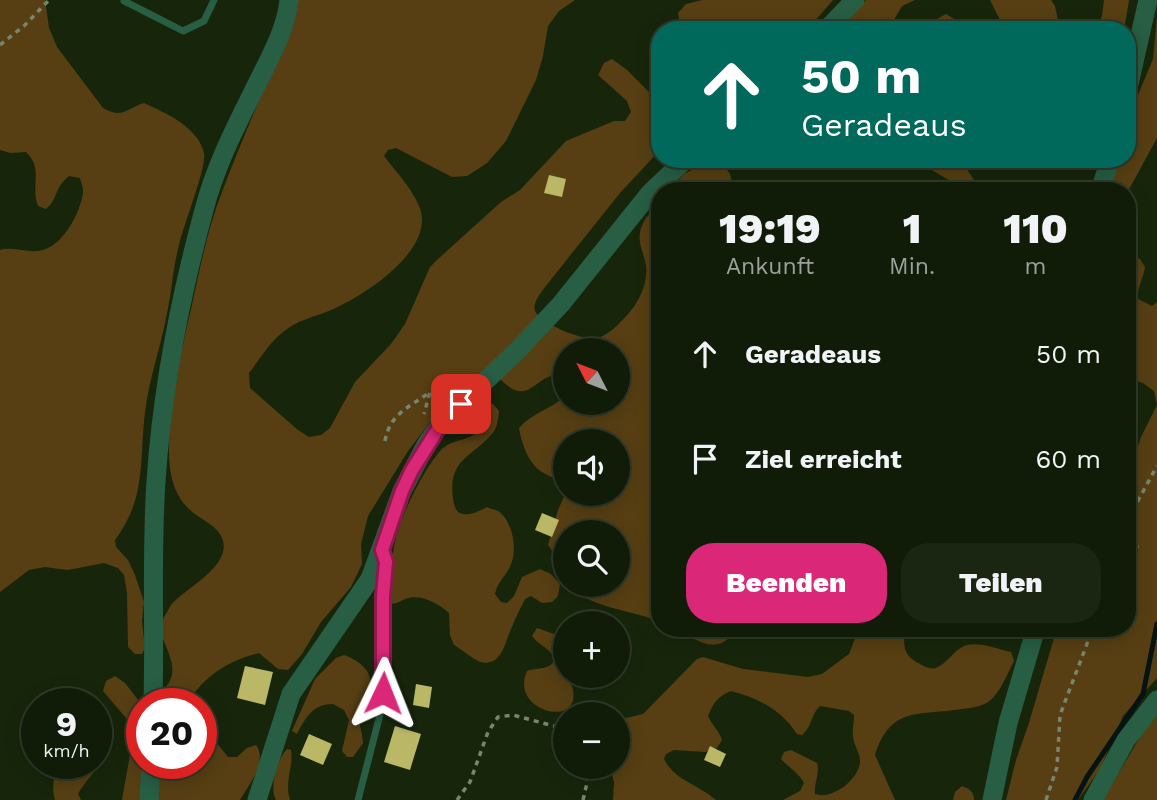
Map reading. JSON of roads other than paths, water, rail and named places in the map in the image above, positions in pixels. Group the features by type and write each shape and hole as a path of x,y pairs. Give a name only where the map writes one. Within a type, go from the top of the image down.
{"street":[{"path":"153,688 156,481 163,405 181,309 212,184 227,145 270,58 289,0"},
{"path":"835,21 855,0"},
{"path":"1136,53 1148,0"},
{"path":"662,182 676,168"},
{"path":"257,800 292,694 363,592 382,550 402,491 427,443 443,421 517,351 561,304 651,192"},
{"path":"992,800 1008,723 1033,637"},
{"path":"1093,800 1126,740 1157,700"},
{"path":"149,800 150,779"}],"lane":[{"path":"124,1 184,31 204,21 214,0"},
{"path":"358,800 382,707 386,562 382,550"}],"waterway":[{"path":"1075,800 1087,777 1143,694 1157,624"}]}
